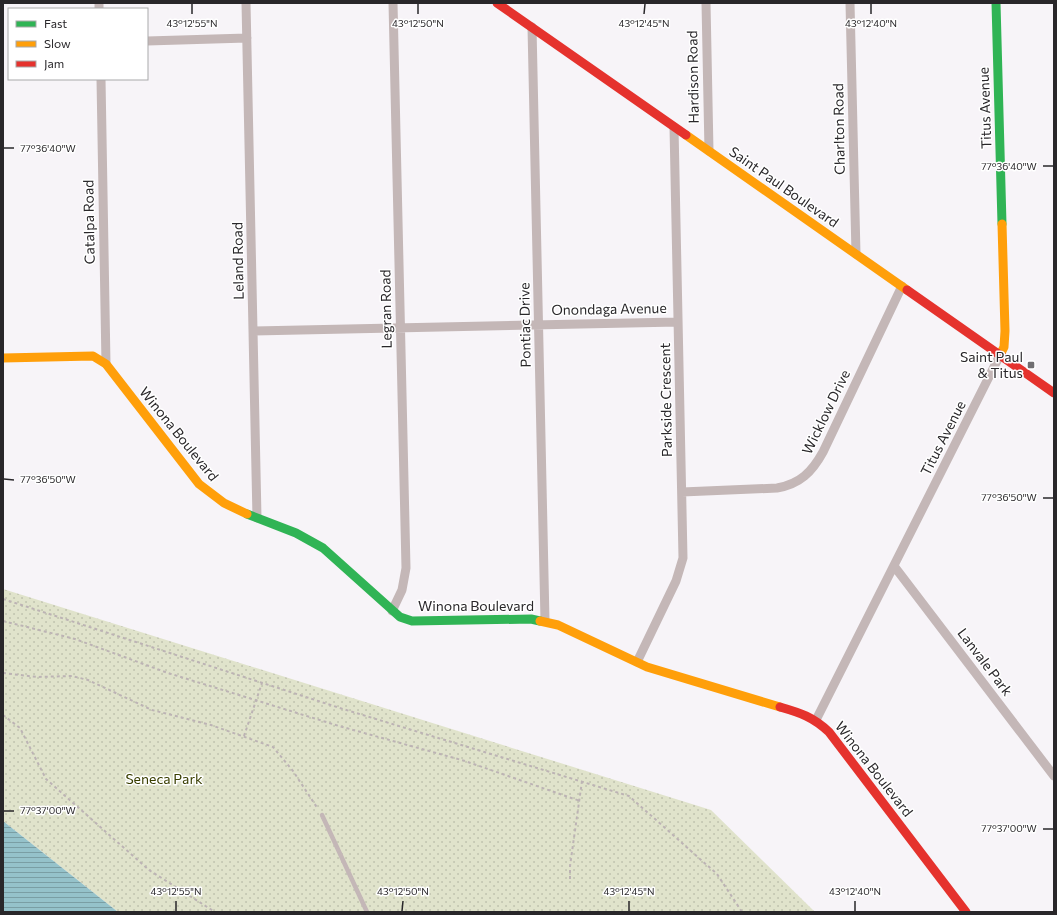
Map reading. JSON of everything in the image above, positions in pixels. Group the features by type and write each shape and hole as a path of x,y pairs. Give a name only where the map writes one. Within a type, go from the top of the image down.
{"street":[{"name":"Leland Road","path":"246,3 257,518"},
{"name":"Legran Road","path":"392,611 402,590 406,568 393,3"},
{"name":"Saint Paul Boulevard","path":"498,3 1054,393"},
{"name":"Hardison Road","path":"706,3 709,151"},
{"name":"Charlton Road","path":"850,3 856,254"},
{"name":"Titus Avenue","path":"816,720 1004,347 1005,331 996,3"},
{"name":"Pontiac Drive","path":"532,27 545,621"},
{"path":"148,41 247,38"},
{"name":"Catalpa Road","path":"101,80 106,364"},
{"name":"Parkside Crescent","path":"637,662 680,570 684,546 674,127"},
{"name":"Wicklow Drive","path":"682,492 777,488 789,486 809,473 823,452 902,286"},
{"name":"Onondaga Avenue","path":"253,331 678,322"},
{"name":"Winona Boulevard","path":"3,358 93,356 106,364 199,484 220,502 310,540 331,554 400,617 412,620 531,619 545,621 558,625 647,667 792,709 816,720 829,732 966,912"},
{"name":"Lanvale Park","path":"894,566 1054,776"}],"lane":[{"path":"322,815 367,912"}],"path":[{"path":"3,599 262,683 629,796 717,874 742,912"},
{"path":"3,621 75,639 168,673 339,726 465,761 580,801"},
{"path":"3,673 37,677 72,676 88,680 152,710 211,725 273,747 293,771 322,815"},
{"path":"244,736 262,683"},
{"path":"3,715 20,728 46,779 149,870 215,912"},
{"path":"570,879 570,866 582,782"}],"green space":[{"name":"Seneca Park","path":"3,589 711,810 815,912 118,912 3,821"}],"water":[{"path":"3,821 118,912 3,912"}],"traffic: fast":[{"path":"996,3 1002,224"},
{"path":"247,514 296,533 323,548 400,617 412,621 531,619 540,621"}],"traffic: slow":[{"path":"686,135 907,290"},
{"path":"1000,355 1004,347 1005,331 1002,224"},
{"path":"3,358 93,356 106,364 199,484 224,503 247,514"},
{"path":"540,621 558,625 647,667 780,707"}],"traffic: jam":[{"path":"497,3 686,135"},
{"path":"907,290 1054,393"},
{"path":"780,707 806,716 829,732 966,912"}],"place":[{"name":"Saint Paul & Titus","path":"1031,365"}]}
